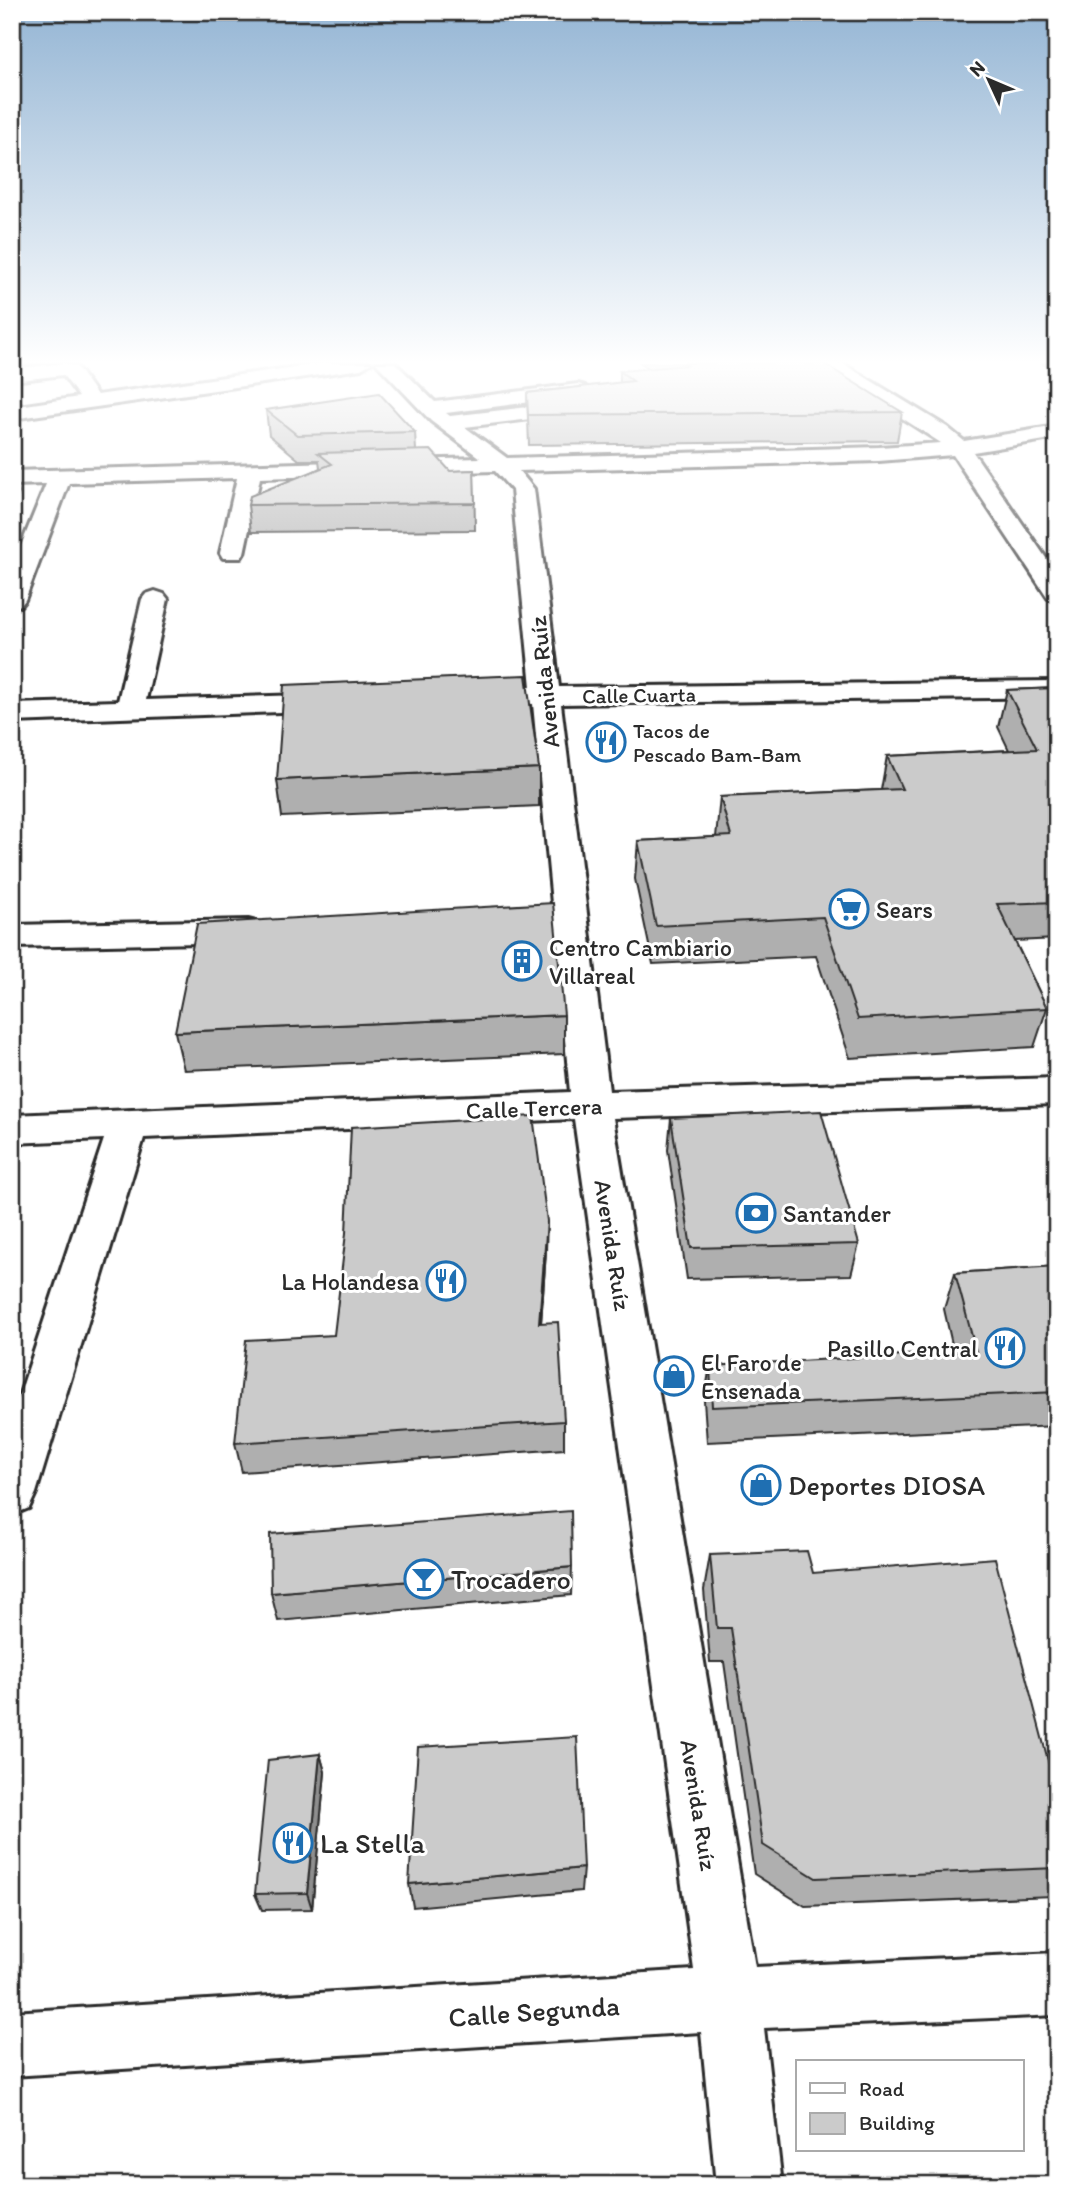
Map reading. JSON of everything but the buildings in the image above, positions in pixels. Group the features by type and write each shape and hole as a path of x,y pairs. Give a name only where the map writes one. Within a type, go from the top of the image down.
{"street":[{"path":"12,478 446,466"},
{"name":"Avenida Ruíz","path":"502,466 523,489 545,696 557,925 591,1105 729,1998 749,2185"},
{"path":"971,466 1057,593"},
{"path":"232,552 250,471"},
{"path":"12,600 60,478"},
{"path":"130,709 155,599"},
{"name":"Calle Cuarta","path":"494,696 1057,689"},
{"path":"12,713 359,701"},
{"path":"12,936 277,931"},
{"name":"Calle Tercera","path":"12,1129 591,1105 1057,1091"},
{"path":"12,1493 129,1124"},
{"name":"Calle Segunda","path":"12,2044 729,1998 1057,1984"}],"place":[{"name":"Tacos de Pescado Bam-Bam","path":"606,742"},
{"name":"Sears","path":"849,909"},
{"name":"Centro Cambiario Villareal","path":"522,961"},
{"name":"Santander","path":"756,1213"},
{"name":"La Holandesa","path":"446,1281"},
{"name":"Pasillo Central","path":"1005,1348"},
{"name":"El Faro de Ensenada","path":"674,1376"},
{"name":"Deportes DIOSA","path":"761,1485"},
{"name":"Trocadero","path":"424,1579"},
{"name":"La Stella","path":"293,1843"}]}
